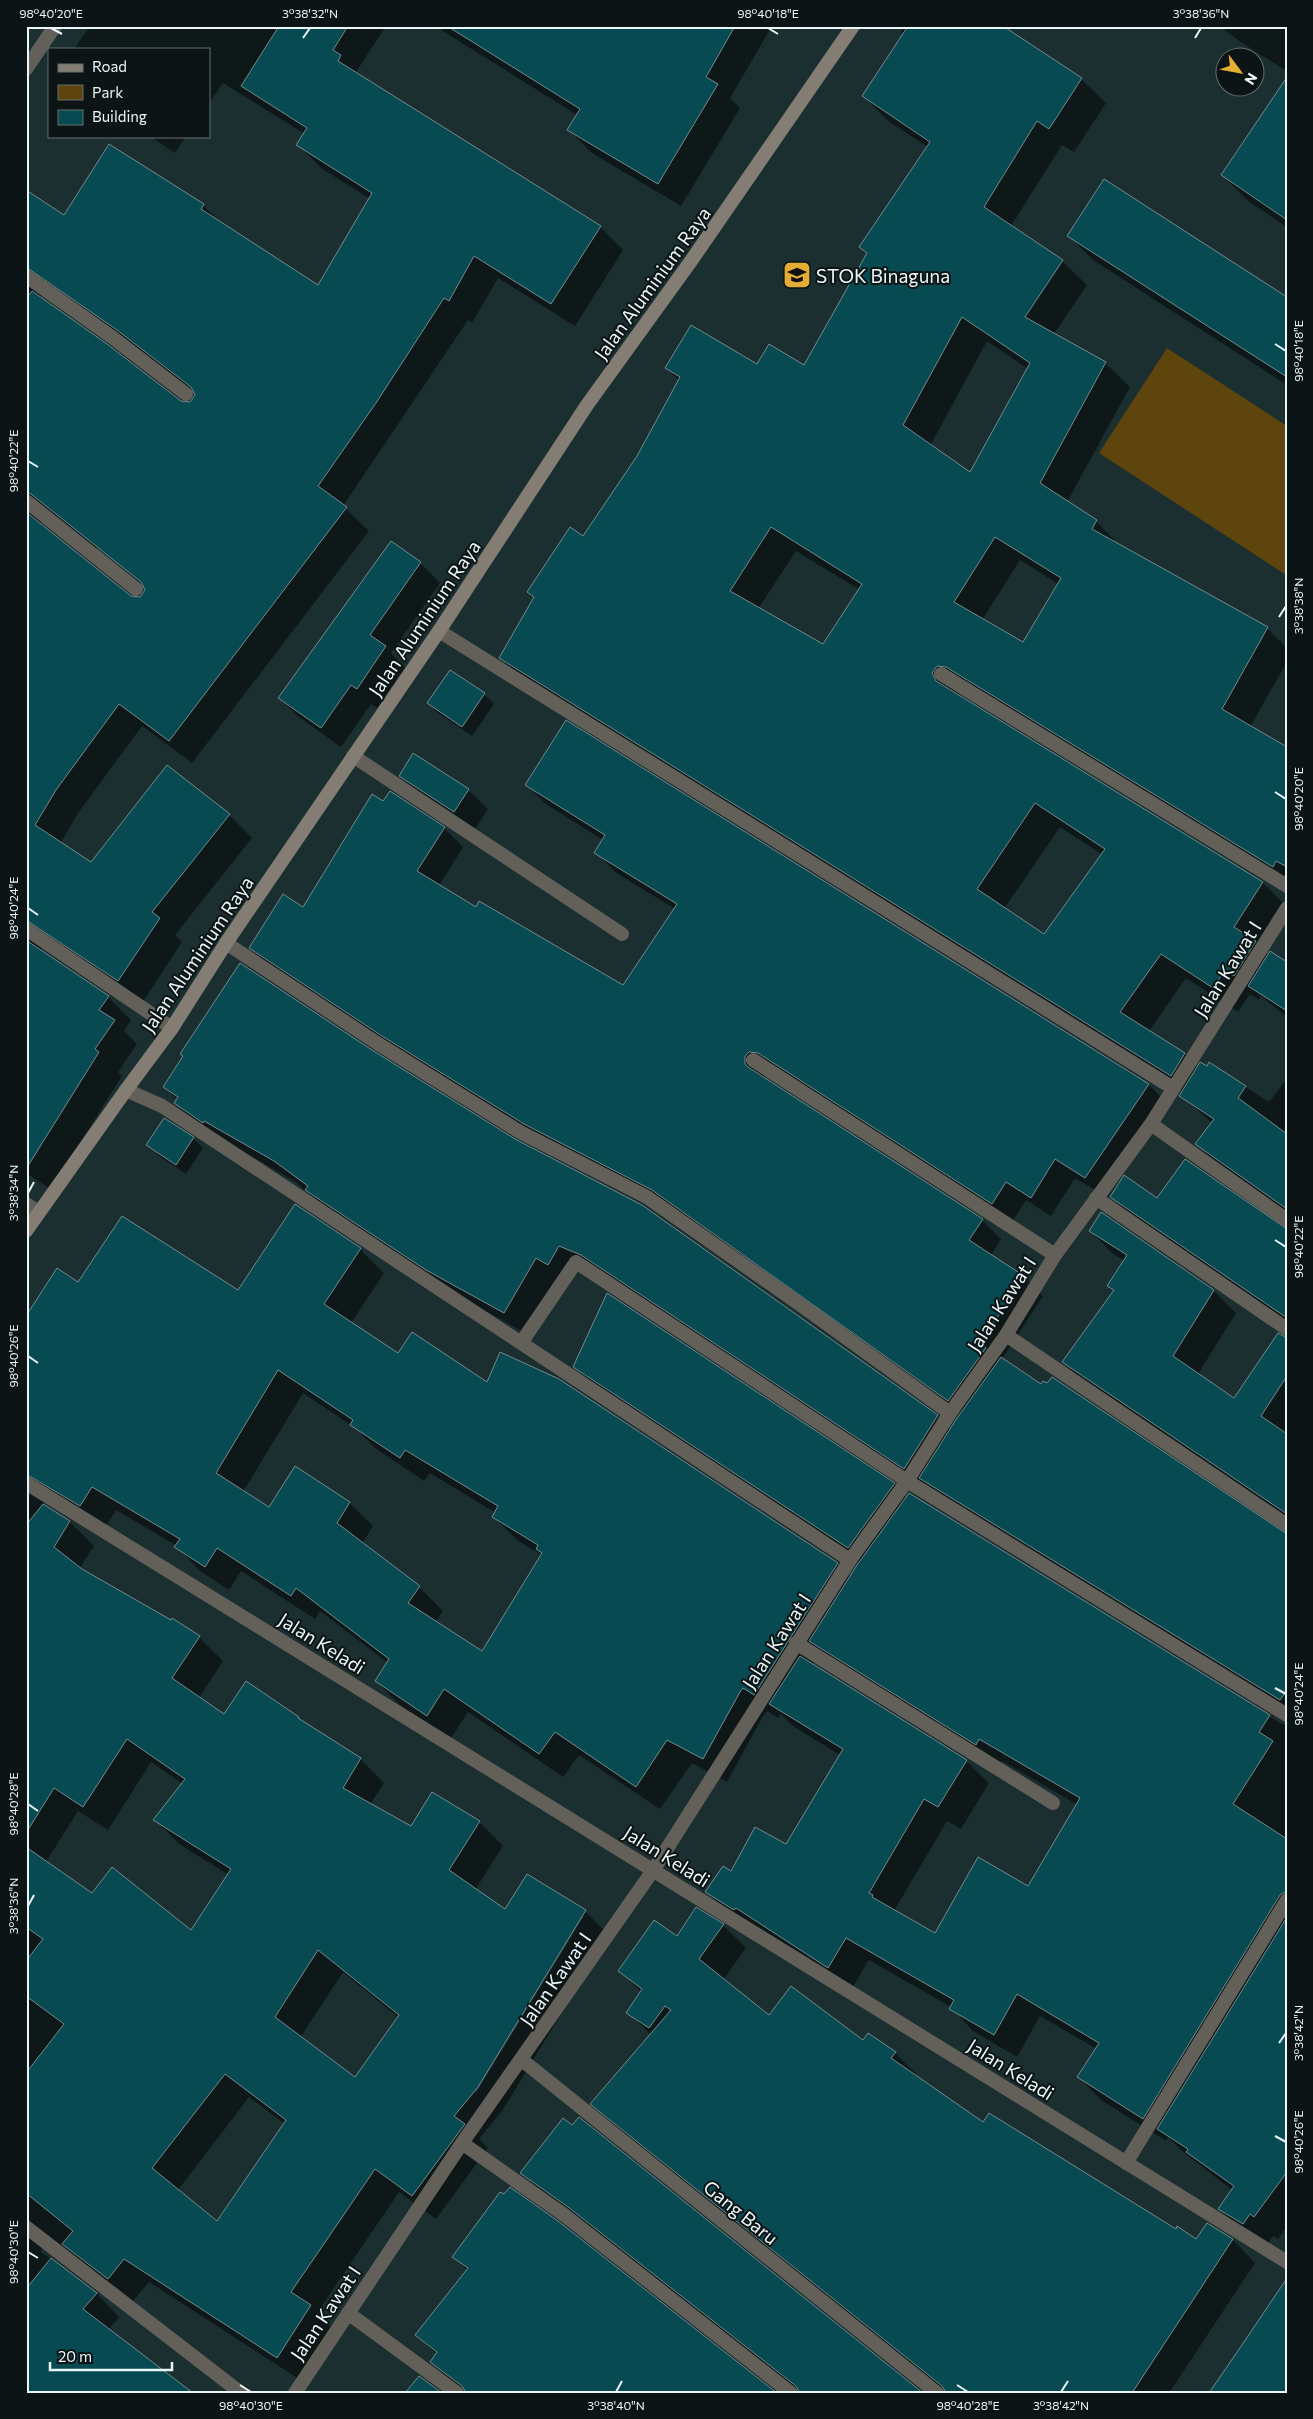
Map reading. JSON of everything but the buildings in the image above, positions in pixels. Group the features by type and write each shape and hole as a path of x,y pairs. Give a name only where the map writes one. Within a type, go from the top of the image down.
{"main road":[{"name":"Jalan Aluminium Raya","path":"26,1232 172,1028 226,943 438,631 587,405 691,261 853,26"}],"street":[{"path":"26,69 55,26"},
{"path":"26,276 112,337 186,394"},
{"path":"26,501 136,589"},
{"path":"438,631 1173,1088"},
{"path":"941,674 1287,886"},
{"path":"353,756 622,934"},
{"name":"Jalan Kawat I","path":"295,2393 462,2143 522,2060 654,1869 850,1560 907,1481 950,1413 1006,1335 1055,1254 1150,1124 1287,908"},
{"path":"26,929 172,1028"},
{"path":"226,943 377,1043 520,1132 647,1197 950,1413"},
{"path":"753,1060 1055,1254"},
{"path":"126,1090 162,1106 850,1560"},
{"path":"1150,1124 1287,1220"},
{"path":"1096,1198 1287,1330"},
{"path":"26,1204 40,1212"},
{"path":"521,1343 576,1262 907,1481 1287,1715"},
{"path":"1006,1335 1287,1525"},
{"name":"Jalan Keladi","path":"26,1483 654,1869 1287,2262"},
{"path":"796,1643 1053,1803"},
{"path":"1126,2163 1287,1900"},
{"name":"Gang Baru","path":"522,2060 937,2393"},
{"path":"462,2143 564,2214 791,2393"},
{"path":"26,2227 241,2393"},
{"path":"348,2313 457,2393"}],"green space":[{"path":"1167,348 1287,426 1286,575 1099,453"}],"place":[{"name":"STOK Binaguna","path":"797,275"}]}
